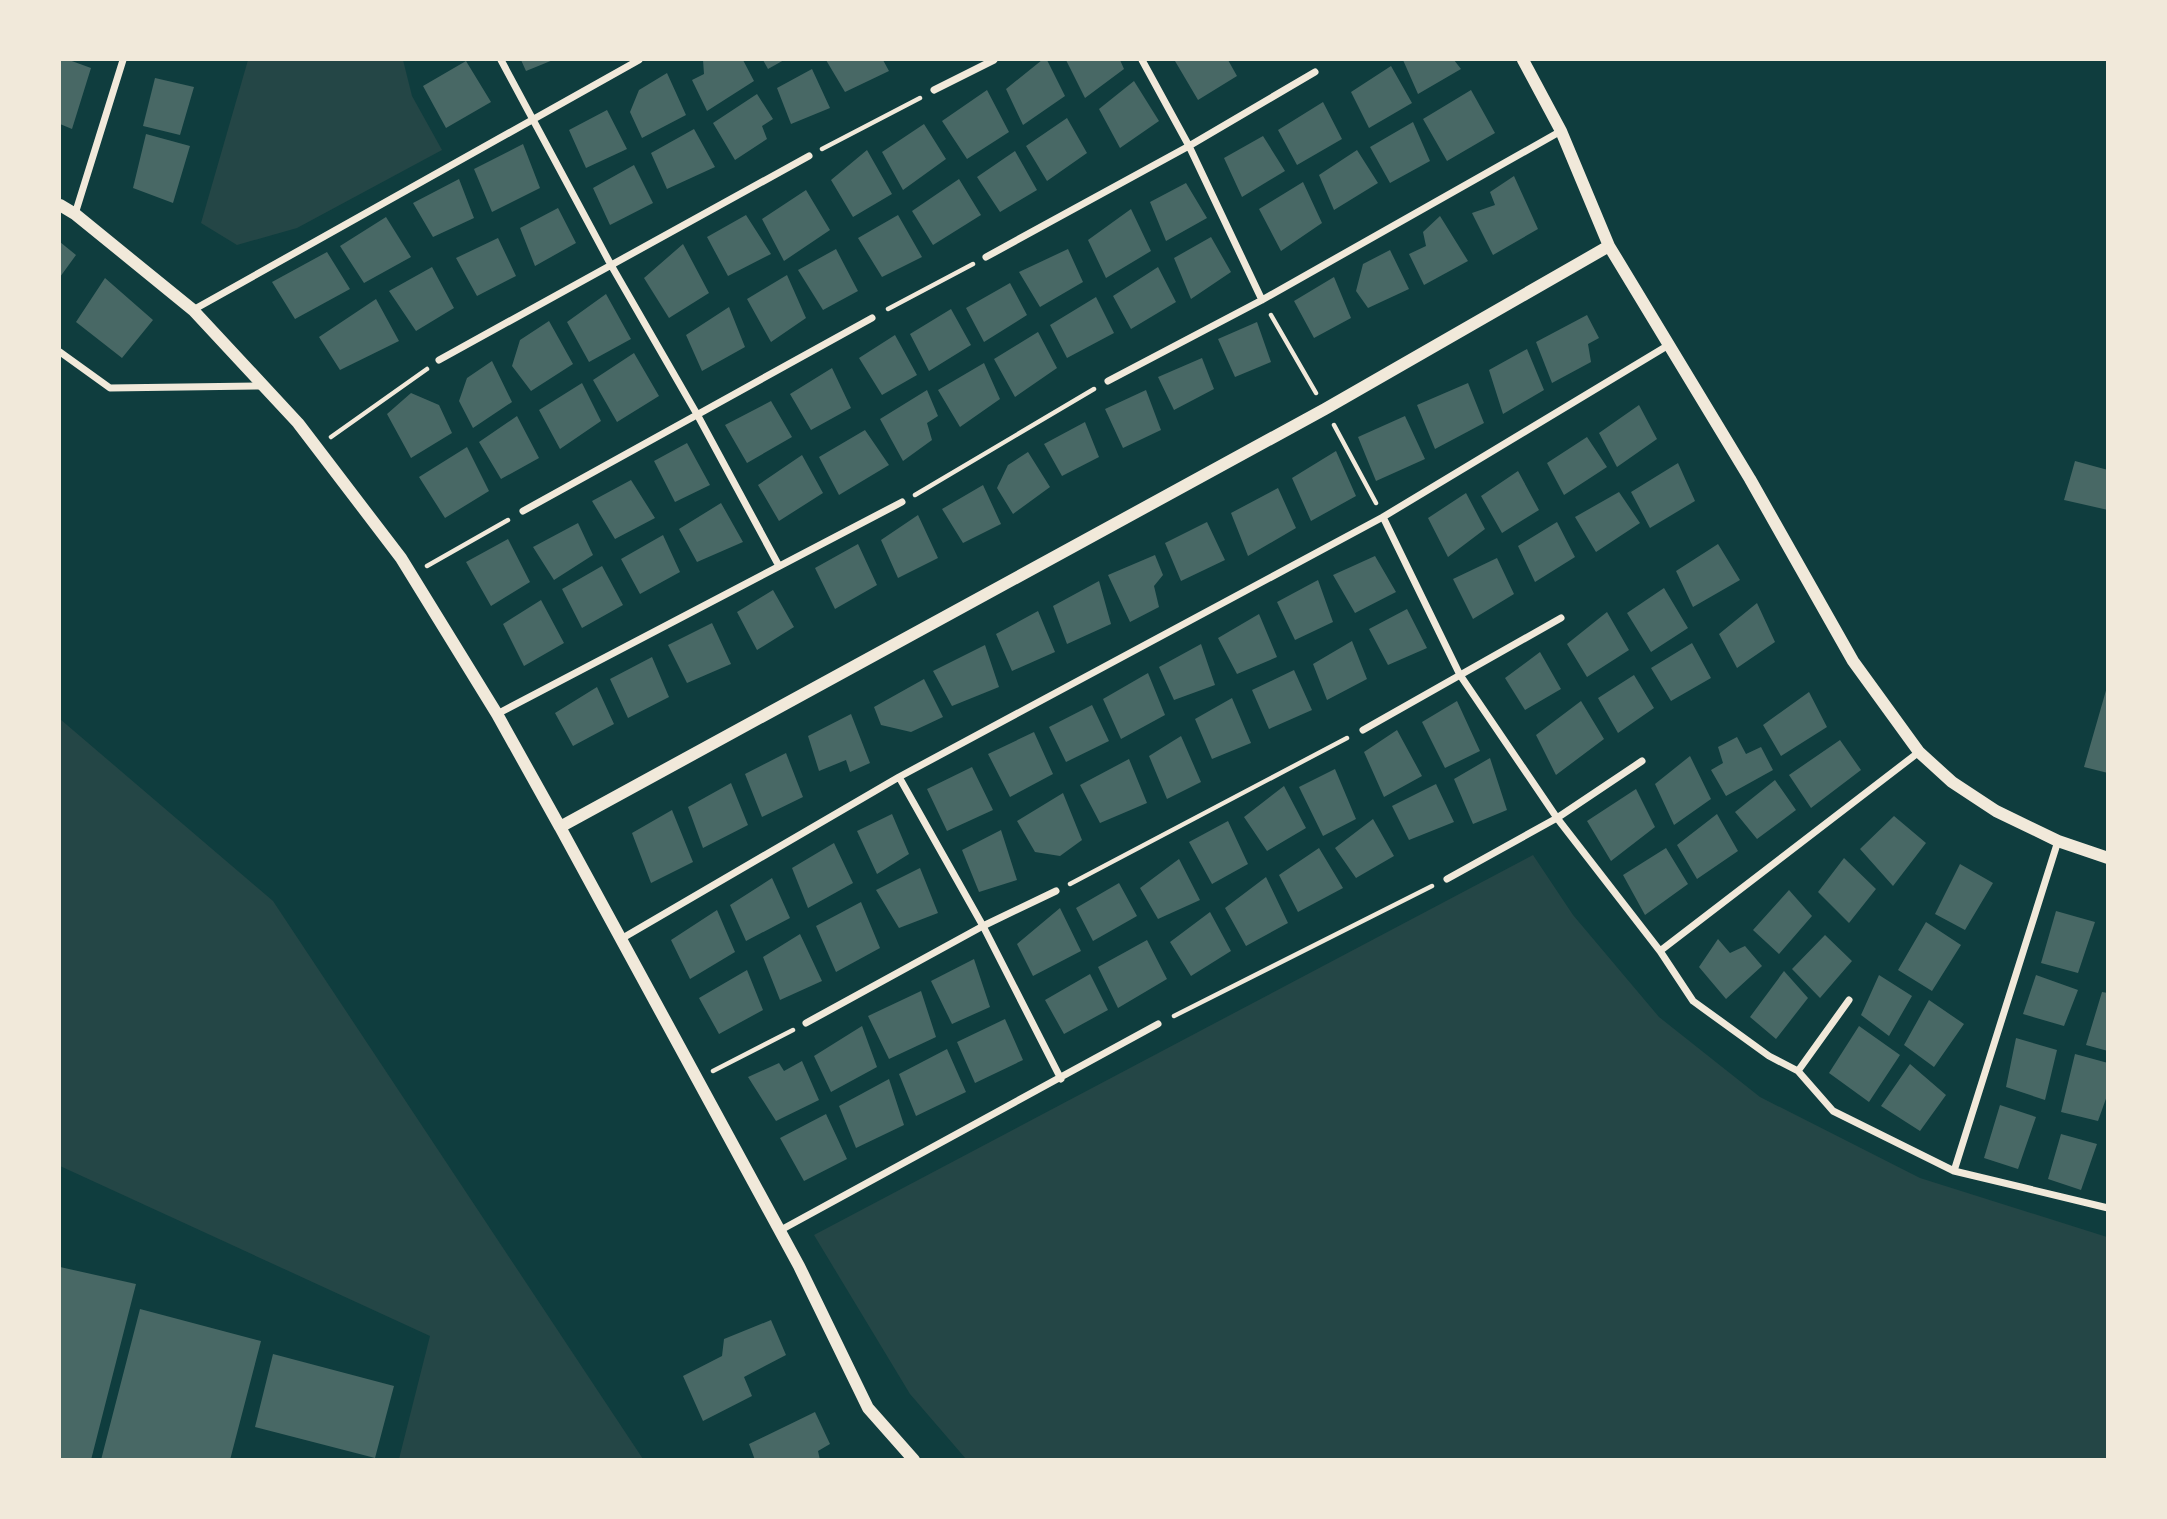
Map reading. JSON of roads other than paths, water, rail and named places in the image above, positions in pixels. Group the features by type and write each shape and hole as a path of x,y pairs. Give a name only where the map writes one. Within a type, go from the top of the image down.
{"street":[{"path":"75,214 123,60"},
{"path":"501,60 611,265 698,416 779,566"},
{"path":"193,310 639,60"},
{"path":"934,90 994,60"},
{"path":"1142,60 1189,146 1262,300"},
{"path":"1523,60 1561,131 1609,246 1750,480 1853,661 1919,752 1952,782 1996,811 2058,841 2108,859"},
{"path":"986,257 1189,146 1315,72"},
{"path":"1108,381 1262,300 1561,131"},
{"path":"439,360 809,156"},
{"path":"60,205 75,214 193,310 298,423 401,558 498,715 560,827 779,1231 868,1408 914,1460"},
{"path":"560,827 1325,409 1609,246"},
{"path":"523,511 872,318"},
{"path":"621,939 899,777 1383,517 1667,345"},
{"path":"60,352 110,388 263,386"},
{"path":"498,715 902,502"},
{"path":"1383,517 1460,675 1557,818 1660,951 1693,1001 1769,1056 1798,1071 1833,1111 1954,1171 2108,1208"},
{"path":"1363,730 1561,618"},
{"path":"1660,951 1919,752"},
{"path":"1447,878 1557,818 1642,761"},
{"path":"899,777 983,926 1061,1079"},
{"path":"1954,1171 2058,841"},
{"path":"806,1023 983,926 1056,891"},
{"path":"1798,1071 1849,1000"},
{"path":"779,1231 1158,1024"}]}
